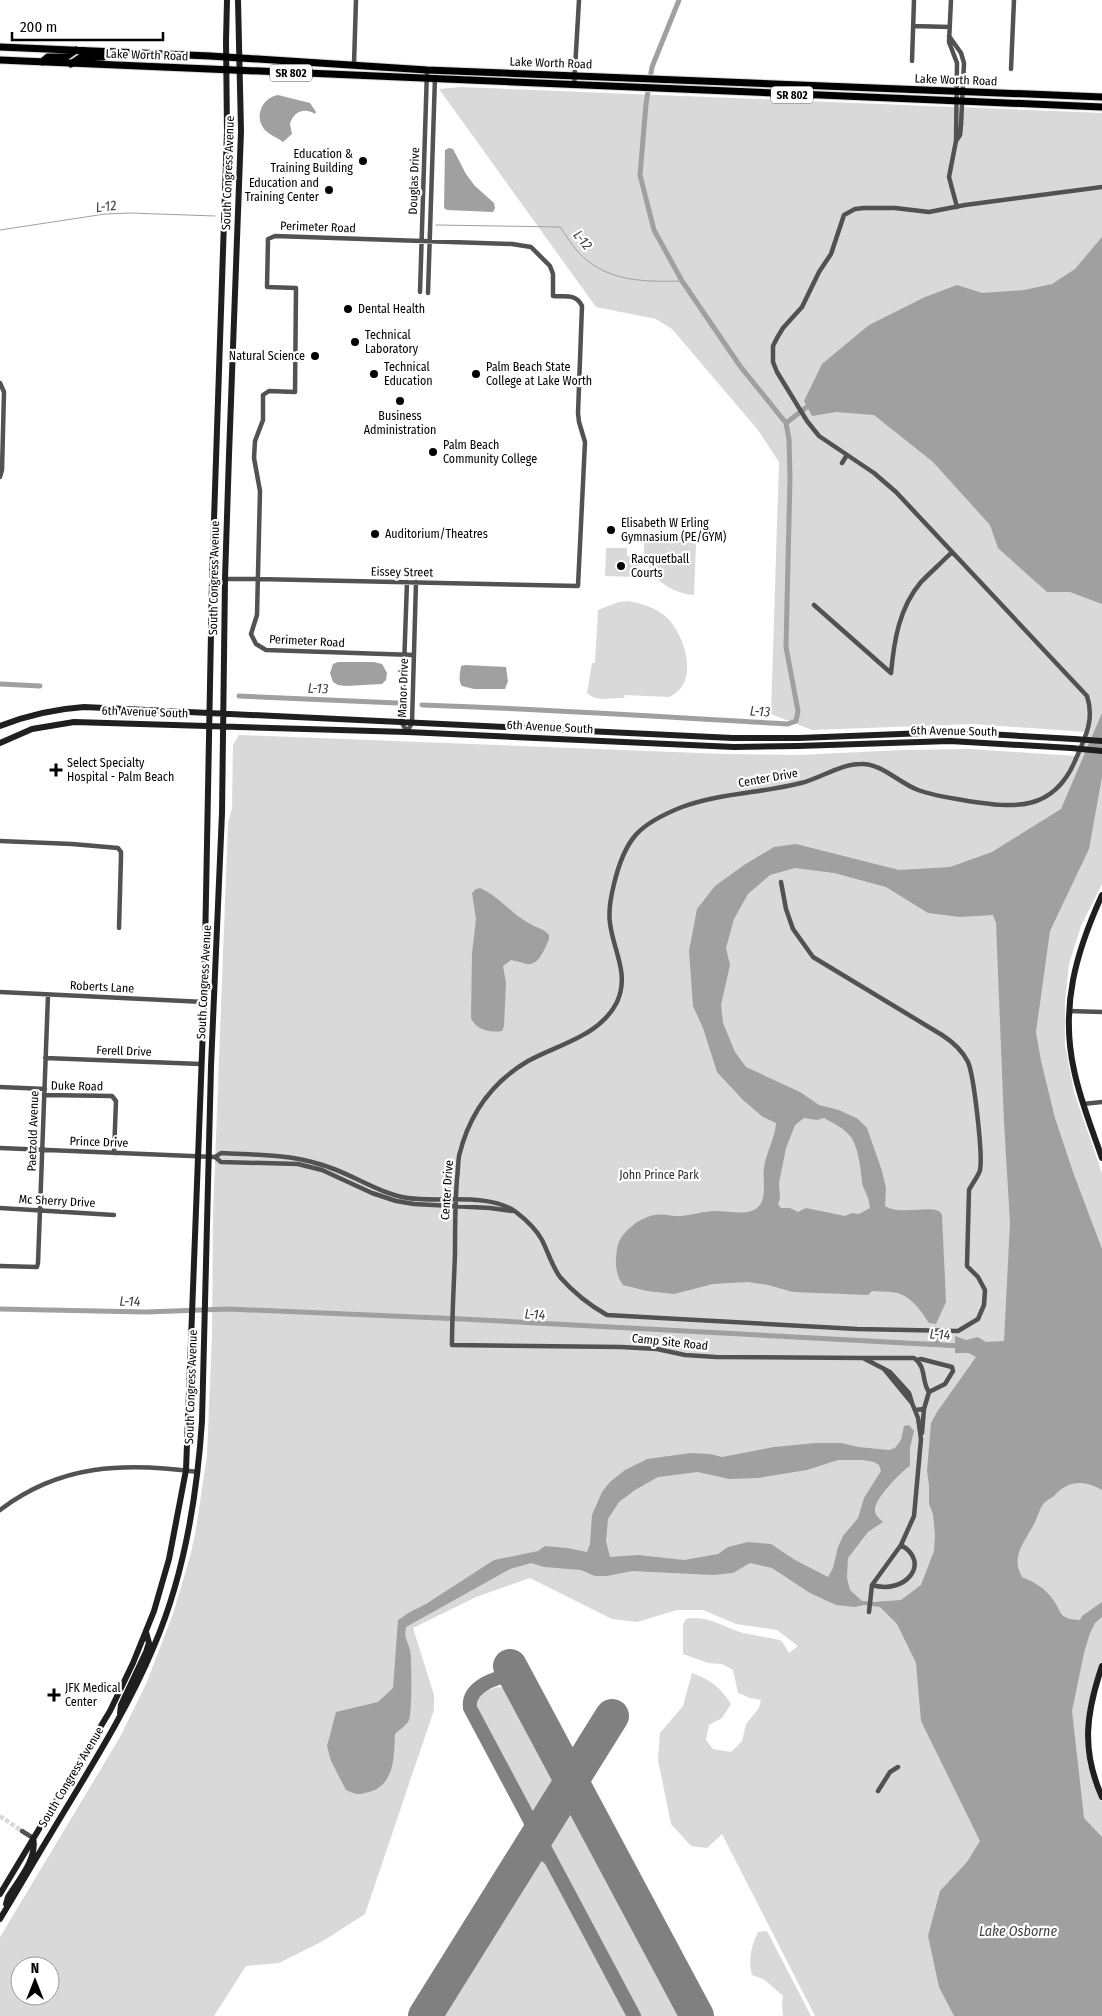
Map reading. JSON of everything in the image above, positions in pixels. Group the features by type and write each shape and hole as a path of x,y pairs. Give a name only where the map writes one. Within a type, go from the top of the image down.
{"main road":[{"name":"South Congress Avenue","path":"0,1894 110,1711 146,1632 170,1559 186,1470 204,1002 209,713 228,70 227,0"},
{"name":"South Congress Avenue","path":"0,1920 119,1719 155,1645 173,1591 186,1541 198,1472 202,1422 212,1157 213,1025 222,813 225,579 241,131 238,0"},
{"name":"Lake Worth Road","path":"0,46 354,64 427,70 1102,97"},
{"path":"42,62 48,57 66,58 76,50"},
{"path":"71,64 81,57 104,57 114,52"},
{"name":"Lake Worth Road","path":"0,60 574,86 1102,107"},
{"path":"699,91 709,88 734,86 744,82"},
{"name":"6th Avenue South","path":"0,726 55,709 84,707 733,738 799,738 951,732 1102,741"},
{"name":"6th Avenue South","path":"0,743 32,729 74,722 406,732 742,747 950,741 1102,751"},
{"path":"1102,895 1085,931 1078,953 1073,978 1070,1011 1072,1061 1083,1104 1102,1158"},
{"path":"204,982 208,996 214,1002"},
{"path":"204,1002 209,1008 213,1025"},
{"path":"119,1719 121,1705 149,1643 146,1632"},
{"path":"1102,1666 1091,1703 1087,1742 1089,1757 1102,1797"},
{"path":"4,1913 8,1897 32,1855 35,1846 33,1838"}],"street":[{"path":"354,64 356,0"},
{"path":"574,86 579,0"},
{"path":"912,61 914,0"},
{"path":"951,0 949,42 958,63 960,135 956,141 950,176 957,206 1102,187"},
{"path":"1011,69 1014,0"},
{"path":"913,26 950,27"},
{"name":"Douglas Drive","path":"420,292 427,70"},
{"name":"Douglas Drive","path":"428,292 436,70"},
{"name":"Center Drive","path":"452,1345 455,1206 459,1157 472,1120 489,1092 515,1070 593,1029 603,1022 619,998 622,978 621,964 610,925 612,891 618,866 624,852 630,840 644,826 686,806 743,792 802,783 841,768 862,764 876,766 917,790 941,797 997,806 1018,806 1038,801 1054,791 1067,778 1091,720 1091,709 1087,696 896,492 874,473 819,436 806,421 777,372 774,362 773,346 783,328 802,308 819,272 831,254 844,215 855,209 864,208 896,208 929,212 957,206"},
{"name":"Perimeter Road","path":"414,655 262,649 256,644 251,634 257,615 260,491 254,458 255,441 263,420 263,395 269,391 295,392 296,288 267,287 268,238 275,236 512,244 531,246 550,266 553,274 552,296 574,297 579,299 582,306 578,413 585,442 578,586"},
{"path":"0,383 4,392 2,470 0,477"},
{"path":"842,463 847,455"},
{"path":"814,605 891,673 900,619 909,600 921,583 952,552"},
{"name":"Eissey Street","path":"225,579 578,586"},
{"name":"Manor Drive","path":"406,732 402,723 406,654 407,582"},
{"name":"Manor Drive","path":"406,732 412,723 416,582"},
{"path":"0,841 118,848 121,852 119,928"},
{"path":"212,1157 221,1153 288,1157 321,1164 382,1191 407,1198 492,1202 514,1211 528,1222 541,1238 560,1276 589,1303 607,1315 857,1329 958,1331 978,1319 984,1304 985,1290 978,1276 967,1266 966,1254 969,1190 973,1180 980,1171 972,1076 968,1062 958,1047 942,1035 813,957 793,929 786,909 781,882"},
{"name":"Roberts Lane","path":"0,992 204,1002"},
{"name":"Paetzold Avenue","path":"0,1266 37,1267 41,1210 48,995"},
{"path":"1070,1011 1102,1012"},
{"name":"Ferell Drive","path":"46,1058 201,1064"},
{"path":"0,1087 44,1092"},
{"name":"Duke Road","path":"44,1092 112,1096 116,1101 114,1153"},
{"path":"1083,1104 1102,1102"},
{"name":"Prince Drive","path":"0,1148 212,1157"},
{"path":"212,1157 221,1162 298,1164 322,1170 372,1193 396,1201 514,1211"},
{"path":"352,1184 354,1178"},
{"name":"Mc Sherry Drive","path":"0,1208 114,1215"},
{"name":"Camp Site Road","path":"452,1345 621,1347 657,1349 686,1355 716,1357 863,1358 882,1367 909,1393 918,1418 921,1440 914,1516 901,1546 872,1585 869,1612"},
{"path":"863,1358 909,1357 946,1364 953,1368 948,1381 939,1388 929,1392"},
{"path":"882,1367 883,1360 892,1358"},
{"path":"918,1360 923,1367 929,1392 924,1410 921,1440"},
{"path":"915,1410 924,1410"},
{"path":"0,1510 42,1484 82,1471 126,1467 198,1472"},
{"path":"872,1585 887,1588 897,1586 910,1577 914,1566 913,1559 910,1552 901,1546"},
{"path":"878,1791 890,1772 898,1767"},
{"path":"22,1831 33,1838"}],"green space":[{"name":"John Prince Park","path":"461,87 1102,113 1102,884 1081,926 1069,964 1065,1003 1065,1045 1074,1092 1102,1173 1102,1662 1088,1706 1085,1745 1088,1765 1102,1802 1102,2016 815,2016 722,1834 707,1848 691,1846 671,1824 658,1760 660,1733 683,1706 692,1673 705,1678 714,1685 731,1704 722,1718 709,1725 706,1740 713,1749 731,1752 742,1741 746,1724 759,1708 761,1700 738,1693 733,1670 722,1664 708,1663 683,1654 683,1624 686,1619 701,1618 743,1633 782,1641 789,1653 798,1646 777,1630 736,1624 703,1610 677,1610 637,1622 612,1619 530,1578 476,1597 413,1628 434,1695 434,1710 365,1914 323,1941 279,1963 246,1966 214,2016 0,2016 0,1937 120,1737 146,1684 173,1614 196,1529 207,1455 212,1334 213,1216 228,823 232,808 233,745 239,735 725,754 799,755 970,749 1076,756 1087,732 973,724 812,730 771,714 779,462 758,430 672,329 656,319 596,307 439,89"},
{"path":"644,540 693,542 696,544 694,595 673,590 657,578 647,561 644,551"},
{"name":"Racquetball Courts","path":"606,548 627,548 627,556 638,557 638,577 605,576"},
{"path":"629,601 652,608 661,613 679,634 686,658 687,670 685,681 679,690 669,697 625,695 624,698 600,699 587,693 592,663 595,663 598,610 619,602"},
{"path":"498,1687 506,1688 513,1695 560,1784 541,1814 534,1816 476,1709 476,1704 483,1694"},
{"path":"568,1804 683,2016 640,2016 550,1847 549,1839"},
{"path":"543,1862 549,1866 629,2016 436,2016 530,1864"},
{"path":"767,1931 811,2016 783,2016 783,1996 765,1980 752,1975 750,1958 754,1943 758,1932"}],"water":[{"path":"278,95 310,103 316,112 315,114 303,111 296,114 290,124 292,134 283,142 264,129 260,119 261,108 264,104 272,97"},
{"path":"453,149 466,174 475,186 494,203 495,208 493,212 447,210 444,208 445,150"},
{"path":"1102,237 1102,604 1070,592 1047,592 998,548 990,525 933,462 874,415 836,412 812,416 804,401 822,364 869,325 925,297 957,285 982,293 1024,290 1052,284 1075,269"},
{"path":"338,662 374,662 382,664 387,673 386,680 382,684 338,685 333,682 330,673 333,664"},
{"path":"461,666 506,667 508,681 505,689 474,689 462,686 460,671"},
{"name":"Lake Osborne","path":"1102,713 1102,777 1089,849 1050,931 1036,1032 1055,1118 1102,1249 1102,1490 1089,1484 1076,1483 1064,1487 1045,1502 1020,1549 1018,1562 1022,1577 1045,1590 1063,1616 1067,1618 1080,1620 1082,1616 1102,1602 1102,1617 1095,1623 1090,1633 1072,1711 1084,1818 1102,1837 1102,2016 954,2016 939,1987 928,1936 940,1891 967,1862 980,1841 921,1721 916,1663 897,1624 880,1607 836,1605 810,1593 772,1568 750,1563 733,1573 713,1575 632,1571 607,1576 595,1576 581,1570 544,1567 531,1563 510,1569 406,1627 411,1663 410,1716 407,1724 395,1734 391,1769 384,1783 378,1788 360,1794 346,1790 331,1761 327,1746 336,1712 378,1702 393,1688 398,1620 494,1560 538,1551 545,1546 587,1552 590,1544 592,1515 602,1492 610,1482 625,1470 647,1459 691,1453 722,1457 774,1447 816,1443 842,1443 858,1447 889,1450 895,1448 901,1440 904,1426 909,1425 914,1431 910,1448 910,1466 895,1479 876,1504 875,1513 883,1522 868,1532 848,1558 847,1578 850,1590 862,1601 901,1600 921,1585 934,1551 935,1535 933,1514 929,1504 927,1471 931,1423 976,1357 969,1353 955,1353 955,1336 966,1340 978,1337 986,1342 1004,1341 1010,1223 996,923 993,915 960,917 928,913 886,887 834,873 795,868 770,875 748,894 734,919 726,948 730,965 721,1005 723,1023 735,1052 746,1067 800,1092 819,1105 839,1110 858,1119 867,1128 886,1188 885,1206 901,1210 934,1210 939,1211 942,1215 946,1302 936,1324 929,1323 907,1297 891,1292 872,1291 868,1295 793,1292 748,1282 713,1284 674,1294 647,1291 623,1285 618,1277 616,1268 617,1249 626,1232 636,1223 648,1217 657,1215 681,1216 711,1211 740,1213 754,1210 762,1202 764,1168 776,1123 763,1117 743,1100 717,1072 703,1028 693,1006 689,951 697,909 715,886 744,865 774,847 796,844 899,870 950,867 992,852 1061,809","holes":["804,1118 817,1120 824,1118 848,1133 857,1151 863,1185 870,1208 859,1214 852,1213 845,1216 806,1208 798,1212 790,1208 781,1208 778,1204 780,1199 779,1183 786,1148 795,1125","838,1460 874,1462 879,1465 881,1471 864,1498 858,1518 843,1536 833,1568 828,1577 795,1560 771,1544 748,1542 728,1547 718,1554 684,1560 638,1555 610,1557 606,1541 608,1519 619,1502 658,1477 698,1472 729,1479 758,1478 807,1470"]},
{"path":"480,888 494,896 525,921 549,935 543,951 535,962 527,964 511,960 503,966 506,983 504,1026 502,1031 484,1030 476,1025 471,1018 472,953 476,919 472,893"}],"waterway":[{"name":"L-13","path":"422,705 788,724 796,721 798,711 786,647 790,478 789,439 786,423 740,366 682,281 654,230 640,175 646,104 652,67 679,0"},
{"name":"L-12","path":"0,230 105,214 215,216"},
{"name":"L-12","path":"436,225 560,227 573,246 589,262 613,275 640,280 682,281"},
{"path":"786,423 807,407"},
{"name":"L-13","path":"0,684 40,686"},
{"name":"L-13","path":"239,696 397,703"},
{"name":"L-14","path":"0,1309 146,1312 228,1309 462,1319 961,1346"},
{"path":"937,1345 938,1334"}],"taxiway":[{"path":"514,1674 492,1680 478,1688 470,1700 470,1708 634,2016"},
{"path":"522,1860 536,1853 543,1854 550,1859"}],"runway":[{"path":"510,1666 697,2016"},
{"path":"425,2016 612,1716"}],"tunnel":[{"path":"0,1816 22,1831"}],"place":[{"name":"Education & Training Building","path":"363,161"},
{"name":"Education and Training Center","path":"329,190"},
{"name":"Dental Health","path":"348,309"},
{"name":"Technical Laboratory","path":"355,342"},
{"name":"Natural Science","path":"315,356"},
{"name":"Technical Education","path":"374,374"},
{"name":"Palm Beach State College at Lake Worth","path":"476,374"},
{"name":"Business Administration","path":"400,401"},
{"name":"Palm Beach Community College","path":"433,452"},
{"name":"Elisabeth W Erling Gymnasium (PE/GYM)","path":"611,530"},
{"name":"Auditorium/Theatres","path":"375,534"},
{"name":"Racquetball Courts","path":"621,566"},
{"name":"Select Specialty Hospital - Palm Beach","path":"56,770"},
{"name":"JFK Medical Center","path":"54,1695"}]}
